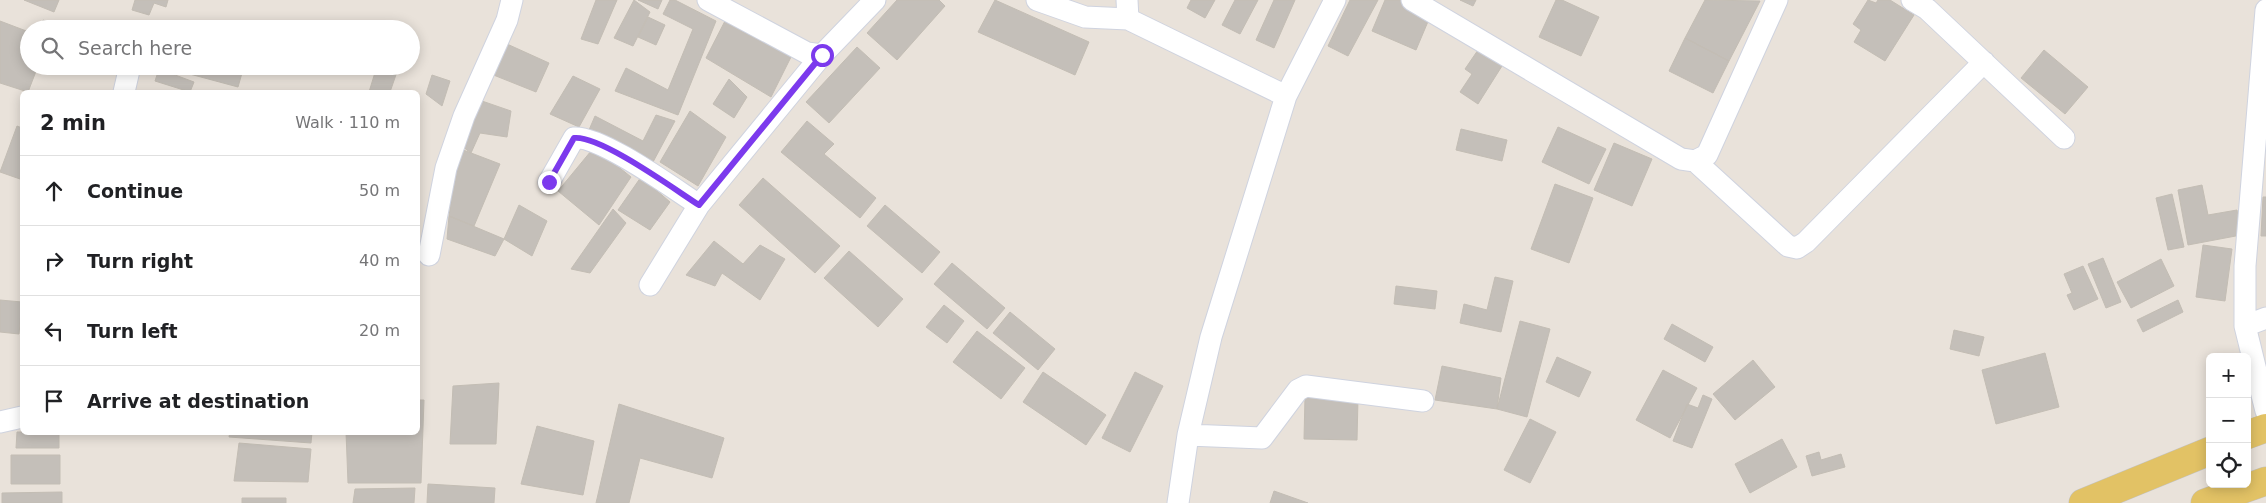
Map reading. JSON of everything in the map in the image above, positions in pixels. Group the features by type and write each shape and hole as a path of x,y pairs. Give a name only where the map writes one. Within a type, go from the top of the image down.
{"main road":[{"path":"2251,434 2266,428"},
{"path":"2083,503 2206,453"},
{"path":"2205,503 2266,481"}],"street":[{"path":"429,255 446,168 464,116 506,20 512,0"},
{"path":"708,0 807,53 822,55"},
{"path":"650,285 699,205 822,55 875,0"},
{"path":"1037,0 1085,17 1128,9 1286,96"},
{"path":"1178,503 1188,435 1211,337 1286,96 1335,0"},
{"path":"1412,0 1681,159 1695,161 1788,246 1797,248 1806,242 1984,62"},
{"path":"1695,161 1707,155 1777,0"},
{"path":"1912,0 1927,9 2064,138"},
{"path":"2266,10 2245,266 2245,326 2266,411"},
{"path":"124,90 128,75"},
{"path":"549,182 574,138 584,137 606,147 699,205"},
{"path":"2245,326 2266,318"},
{"path":"1188,435 1262,438 1298,390 1306,386 1423,401"},
{"path":"0,422 20,417"}],"building":[{"path":"24,0 59,0 54,12"},
{"path":"135,0 168,0 166,7 154,3 149,15 132,10"},
{"path":"596,0 617,0 598,44 581,39"},
{"path":"634,0 650,12 633,46 614,38"},
{"path":"638,0 662,0 658,9"},
{"path":"670,0 675,0 716,21 678,115 615,91 626,68 668,90 693,29 663,14"},
{"path":"897,0 939,0 945,6 897,60 867,33"},
{"path":"995,0 1089,42 1075,75 978,32"},
{"path":"1191,0 1215,0 1205,18 1187,8"},
{"path":"1235,0 1258,0 1240,34 1222,25"},
{"path":"1274,0 1295,0 1274,48 1256,40"},
{"path":"1350,0 1378,0 1348,56 1328,46"},
{"path":"1385,0 1404,0 1432,12 1416,50 1372,31"},
{"path":"1460,0 1476,0 1473,6"},
{"path":"1556,0 1562,0 1599,17 1581,56 1539,37"},
{"path":"1705,0 1760,1 1729,61 1685,38"},
{"path":"1868,0 1876,3 1878,0 1890,0 1914,15 1885,61 1854,42 1861,30 1853,24"},
{"path":"648,17 665,25 656,45 638,37"},
{"path":"726,19 791,57 771,97 706,58"},
{"path":"0,21 20,29 20,75 35,75 29,90 22,90 0,83"},
{"path":"1685,38 1729,61 1713,93 1669,71"},
{"path":"507,44 549,63 536,92 491,74"},
{"path":"857,47 880,68 829,123 806,102"},
{"path":"1478,50 1502,66 1478,104 1460,92 1472,74 1465,69"},
{"path":"2044,50 2088,87 2065,114 2021,78"},
{"path":"157,75 175,75 194,82 191,90 184,90 155,81"},
{"path":"193,75 241,75 238,87"},
{"path":"374,75 396,75 391,90 370,90"},
{"path":"432,75 450,81 442,106 426,94"},
{"path":"573,76 600,89 579,127 550,114"},
{"path":"729,79 747,97 734,118 713,104"},
{"path":"479,100 511,111 507,137 480,133 471,153 459,144"},
{"path":"690,111 726,137 698,186 660,162"},
{"path":"656,115 675,121 653,162 589,130 595,116 643,141"},
{"path":"807,121 834,144 824,154 876,198 860,218 781,152"},
{"path":"17,126 20,127 20,179 0,172"},
{"path":"1558,127 1606,149 1589,184 1542,162"},
{"path":"1461,129 1507,140 1502,161 1456,150"},
{"path":"1614,143 1652,159 1632,206 1594,190"},
{"path":"596,145 599,151 631,177 599,225 558,191"},
{"path":"458,148 500,164 474,226 449,216"},
{"path":"641,177 670,202 650,230 618,210"},
{"path":"763,178 840,246 815,273 739,205"},
{"path":"1555,184 1593,198 1569,263 1531,249"},
{"path":"2202,185 2208,215 2237,210 2241,235 2188,245 2178,190"},
{"path":"2172,194 2184,247 2168,250 2156,198"},
{"path":"2263,197 2266,197 2266,236 2261,236"},
{"path":"519,205 547,221 532,256 504,239"},
{"path":"885,205 940,252 922,273 867,226"},
{"path":"613,209 626,223 590,273 571,269"},
{"path":"449,216 504,239 495,256 447,239"},
{"path":"714,241 743,264 760,245 785,259 760,300 722,273 715,286 686,275"},
{"path":"2203,245 2232,249 2225,301 2196,297"},
{"path":"849,251 903,299 878,327 824,278"},
{"path":"2103,258 2121,302 2106,308 2088,264"},
{"path":"2161,259 2174,286 2131,308 2117,282"},
{"path":"952,263 1005,308 987,329 934,284"},
{"path":"2083,266 2098,299 2074,310 2067,295 2072,293 2064,274"},
{"path":"1495,277 1513,281 1501,332 1460,323 1464,304 1487,310"},
{"path":"1396,286 1437,291 1435,309 1394,304"},
{"path":"0,300 20,302 19,334 0,332"},
{"path":"2178,300 2183,312 2143,332 2137,320"},
{"path":"944,305 964,321 947,343 926,327"},
{"path":"1010,312 1055,349 1038,370 993,333"},
{"path":"1520,321 1550,329 1527,417 1497,409"},
{"path":"1672,324 1713,347 1705,362 1664,339"},
{"path":"1954,330 1984,337 1979,356 1950,349"},
{"path":"977,331 1025,368 1001,399 953,362"},
{"path":"2045,353 2059,407 1996,424 1982,370"},
{"path":"1557,357 1591,372 1579,397 1546,382"},
{"path":"1753,360 1775,387 1735,420 1713,394"},
{"path":"1442,366 1501,378 1497,409 1435,400"},
{"path":"1663,370 1697,388 1670,438 1636,420"},
{"path":"1043,372 1106,415 1086,445 1023,402"},
{"path":"1135,372 1163,386 1130,452 1102,438"},
{"path":"499,383 496,444 450,444 453,386"},
{"path":"1703,395 1712,399 1692,448 1673,441 1687,404 1698,408"},
{"path":"1305,397 1358,398 1357,440 1304,439"},
{"path":"420,400 424,400 421,483 348,483 346,435 420,435"},
{"path":"619,404 724,438 712,478 640,458 629,503 596,503"},
{"path":"1530,419 1556,432 1530,483 1504,470"},
{"path":"537,426 594,441 583,495 521,484"},
{"path":"17,432 20,432 20,435 59,435 59,448 16,448"},
{"path":"229,435 312,435 311,443 229,437"},
{"path":"1782,439 1797,467 1750,493 1735,464"},
{"path":"239,443 311,449 308,482 234,481"},
{"path":"1819,452 1821,460 1841,454 1845,467 1812,476 1806,456"},
{"path":"11,455 60,455 60,484 11,484"},
{"path":"428,484 495,488 494,503 427,503"},
{"path":"415,488 414,503 353,503 355,489"},
{"path":"1274,491 1308,503 1270,503"},
{"path":"62,492 62,503 2,503 2,493"},
{"path":"242,498 286,498 286,503 242,503"}],"route":[{"path":"549,182 574,138 584,137 606,147 699,205 822,55"}]}
